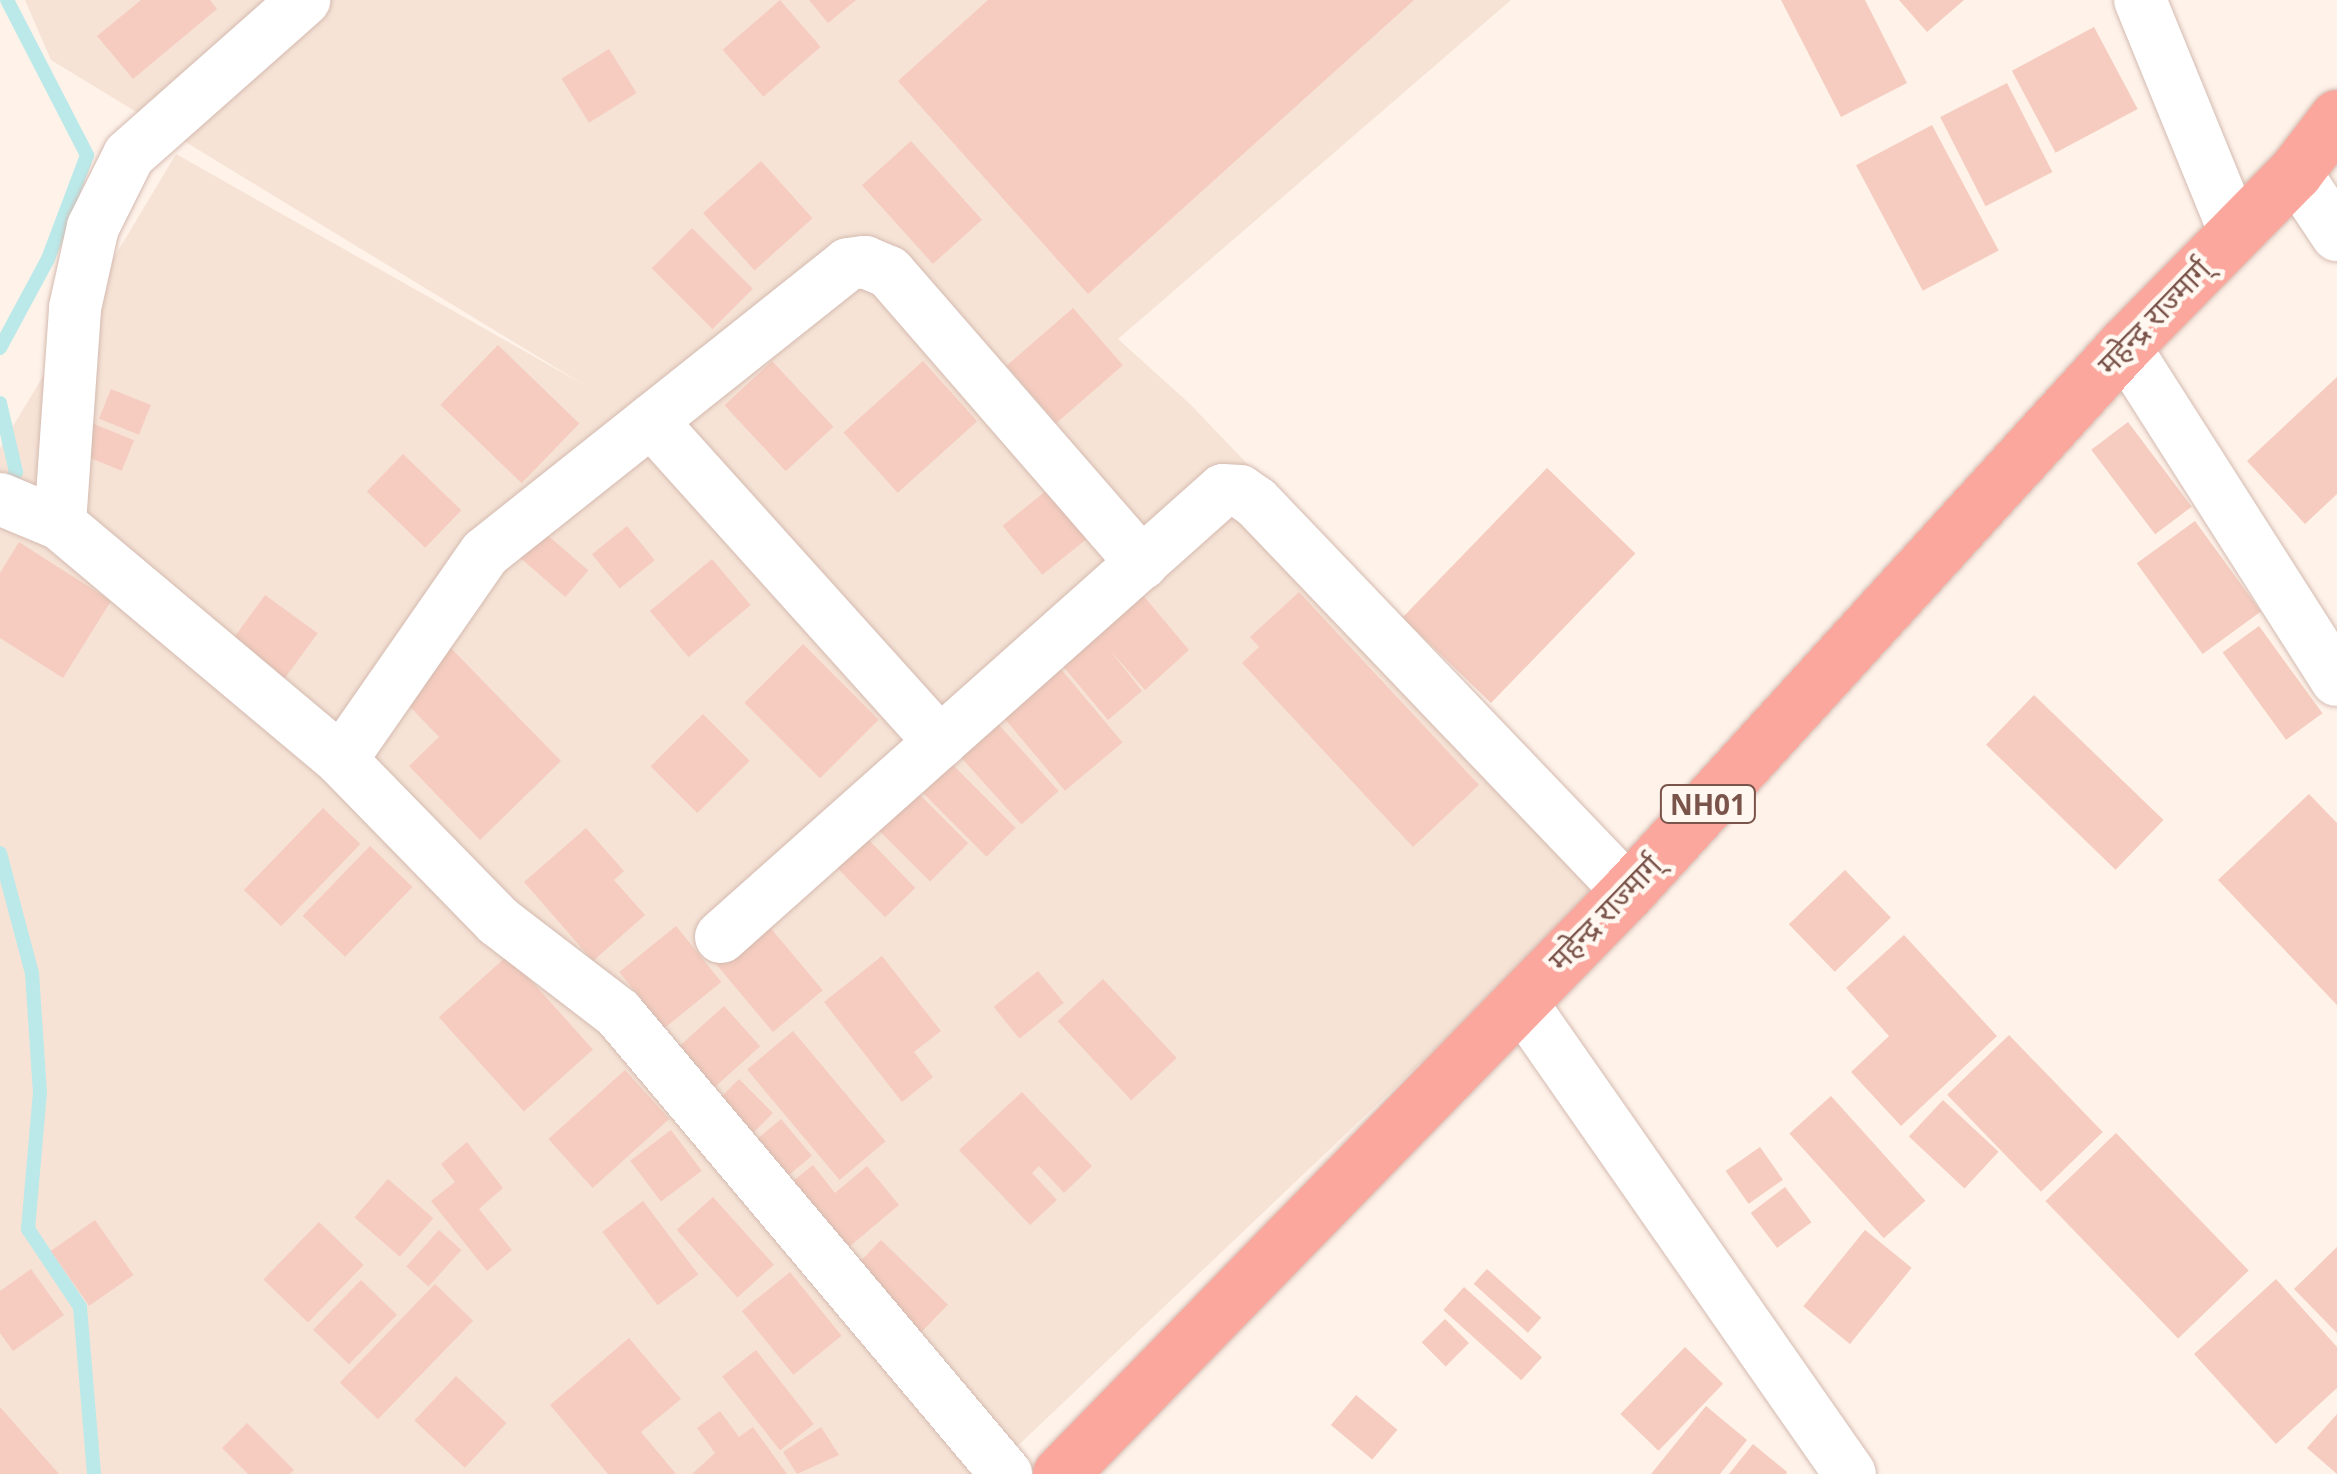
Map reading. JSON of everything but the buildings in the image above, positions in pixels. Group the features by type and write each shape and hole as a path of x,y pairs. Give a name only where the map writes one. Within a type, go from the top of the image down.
{"highway":[{"name":"महेन्द्र राज्मार्ग्","path":"1060,1474 1628,891 2124,346 2294,172 2337,117"}],"street":[{"path":"304,0 130,155 93,227 32,512 341,760 498,921 618,1013 1006,1474"},
{"path":"2140,0 2235,232"},
{"path":"2294,172 2337,235"},
{"path":"341,760 485,553 848,264 876,264 889,272 1142,563"},
{"path":"2124,346 2337,680"},
{"path":"652,420 940,742"},
{"path":"720,937 1223,490 1240,491 1628,891"},
{"path":"1521,1002 1843,1472"}],"shaded area":[{"path":"25,0 1511,0 1118,339 1190,404 1630,864 988,1474 0,1474 0,448 176,154 586,386 51,60"}],"waterway":[{"path":"0,348 48,259 87,155 7,0"},
{"path":"0,403 16,472 5,493"},
{"path":"0,853 32,973 40,1092 28,1229 80,1307 94,1474"}]}
